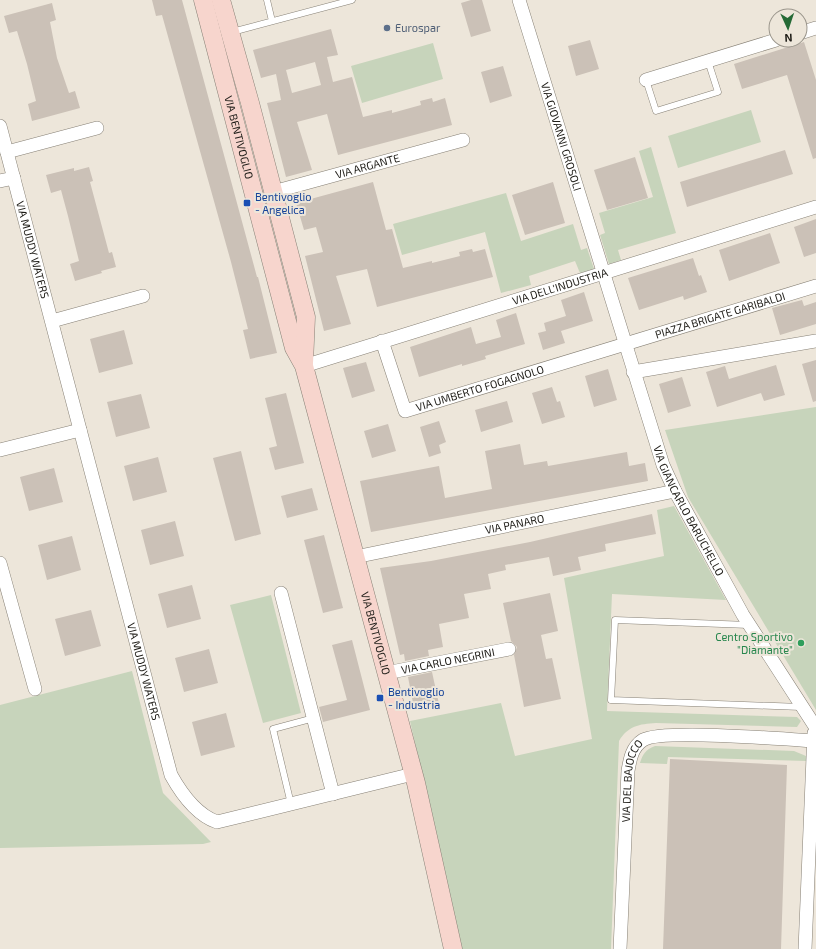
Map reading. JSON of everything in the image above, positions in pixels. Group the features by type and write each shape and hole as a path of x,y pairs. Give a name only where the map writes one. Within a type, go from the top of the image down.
{"street":[{"name":"VIA BENTIVOGLIO","path":"203,0 294,348 304,366 413,774 453,949"},
{"name":"VIA BENTIVOGLIO","path":"221,0 306,317 304,366"},
{"name":"VIA GIOVANNI GROSOLI","path":"519,0 604,273"},
{"path":"210,27 231,33 216,52"},
{"path":"646,80 768,42"},
{"name":"VIA MUDDY WATERS","path":"0,126 171,775 200,812 217,822 413,774"},
{"path":"7,152 97,128"},
{"name":"VIA ARGANTE","path":"273,192 463,140"},
{"path":"0,181 14,178"},
{"name":"VIA DELL'INDUSTRIA","path":"304,366 816,207"},
{"name":"VIA GIANCARLO BARUCHELLO","path":"604,273 653,440 675,491 750,626 815,732"},
{"name":"PIAZZA BRIGATE GARIBALDI","path":"625,344 816,286"},
{"path":"52,321 143,296"},
{"path":"633,372 816,340"},
{"name":"VIA UMBERTO FOGAGNOLO","path":"382,341 405,411 625,344"},
{"path":"0,450 80,430"},
{"name":"VIA PANARO","path":"355,557 675,491"},
{"path":"0,563 35,689"},
{"path":"281,593 333,794"},
{"name":"VIA CARLO NEGRINI","path":"386,673 510,649"},
{"path":"805,949 815,732"},
{"name":"VIA DEL BAJOCCO","path":"620,949 628,771 631,756 637,744 645,739 670,735 815,732"}],"lane":[{"path":"266,0 272,21"},
{"path":"231,33 352,0"},
{"path":"646,80 656,111 697,99 718,92 708,61"},
{"path":"750,626 615,620 611,700 801,707"},
{"path":"291,804 273,729 314,718"}],"green space":[{"path":"433,43 443,79 362,103 351,66"},
{"path":"751,110 761,142 678,168 668,136"},
{"path":"651,147 676,233 618,250 621,260 609,264 600,235 605,233 599,213 653,197 639,151"},
{"path":"506,193 521,241 573,224 581,250 587,248 594,269 580,273 575,261 529,276 531,285 501,293 485,232 402,255 393,224"},
{"path":"816,407 816,710 688,497 665,430"},
{"path":"674,506 726,600 612,594 607,711 797,717 801,721 797,727 656,723 639,725 630,729 619,741 611,949 462,949 410,721 501,703 515,756 592,739 564,578 664,556 657,510"},
{"path":"271,595 301,713 263,723 230,605"},
{"path":"132,671 163,793 211,842 203,844 0,848 0,705"},
{"path":"655,746 794,751 806,756 807,761 668,757 667,764 640,763 645,753"}],"building":[{"path":"152,0 182,0 258,277 277,353 250,359 243,330 248,329 231,262 162,15 156,16"},
{"path":"471,0 482,0 491,31 471,37 461,3"},
{"path":"52,3 56,20 50,22 57,58 69,93 75,91 80,108 32,121 28,104 36,101 27,64 17,31 9,33 4,16"},
{"path":"331,29 338,55 327,57 333,82 352,77 363,117 392,110 392,113 421,105 420,101 432,98 433,102 445,98 452,125 338,155 327,114 297,122 312,170 286,177 267,103 281,100 276,74 261,78 253,50","holes":["315,62 321,85 292,93 286,70"]},
{"path":"590,40 599,69 576,76 568,46"},
{"path":"785,48 806,48 816,80 816,158 813,159 787,75 742,89 734,64"},
{"path":"503,66 512,96 490,103 481,72"},
{"path":"785,150 793,174 687,207 680,182"},
{"path":"635,157 648,198 607,210 594,170"},
{"path":"89,167 93,181 90,182 109,253 112,252 116,267 75,281 70,264 79,261 61,190 51,193 46,175 74,168 74,171"},
{"path":"373,182 386,230 392,229 403,268 460,256 459,252 472,249 473,252 485,249 493,277 377,307 367,269 336,276 351,324 324,331 305,256 323,252 316,227 304,230 296,203"},
{"path":"553,182 565,223 525,235 512,195"},
{"path":"816,219 816,253 804,257 794,227"},
{"path":"770,233 780,263 729,281 719,250"},
{"path":"693,258 699,276 701,275 707,292 684,300 683,296 639,310 628,278"},
{"path":"584,292 593,321 561,331 565,343 543,350 538,333 546,331 544,323 566,316 561,300"},
{"path":"802,300 804,306 816,302 816,324 780,335 772,308"},
{"path":"516,313 525,344 485,356 486,359 462,366 462,364 419,377 410,347 471,327 476,344 501,337 496,320"},
{"path":"124,330 133,364 99,373 90,339"},
{"path":"816,360 816,401 813,402 802,364"},
{"path":"366,362 375,391 352,398 343,368"},
{"path":"776,365 785,395 764,401 761,393 717,407 706,372 725,366 729,379"},
{"path":"608,369 617,400 594,407 585,376"},
{"path":"682,377 691,406 668,413 659,384"},
{"path":"552,387 557,402 560,401 565,417 542,424 532,393"},
{"path":"286,393 304,463 275,470 269,448 277,446 265,398"},
{"path":"141,394 150,428 116,437 107,402"},
{"path":"507,401 513,422 481,432 475,410"},
{"path":"439,421 446,442 439,445 441,453 429,457 420,427"},
{"path":"388,424 396,451 372,458 364,431"},
{"path":"520,444 524,465 547,461 548,466 627,452 629,466 645,463 648,481 371,532 360,481 439,466 445,498 492,489 485,451"},
{"path":"241,451 261,534 235,541 213,458"},
{"path":"158,457 167,492 133,501 124,466"},
{"path":"54,468 63,502 29,511 20,477"},
{"path":"312,488 318,510 287,518 281,496"},
{"path":"652,514 656,534 605,544 606,551 578,557 581,570 553,576 549,557 505,565 506,570 488,574 491,589 464,594 469,618 439,624 443,647 428,650 429,656 405,661 404,654 400,655 380,568 431,561 530,542"},
{"path":"175,521 184,556 150,565 141,530"},
{"path":"324,535 343,608 323,613 304,540"},
{"path":"72,536 81,570 47,580 38,545"},
{"path":"192,585 201,619 167,628 158,594"},
{"path":"550,593 558,631 541,635 546,659 552,658 561,699 524,707 514,655 517,647 511,641 503,603"},
{"path":"91,610 101,646 65,656 55,619"},
{"path":"352,640 370,710 323,722 319,707 347,700 332,645"},
{"path":"209,649 218,683 184,692 175,658"},
{"path":"432,672 439,704 414,708 408,677"},
{"path":"226,713 235,747 201,756 192,722"},
{"path":"670,759 787,765 781,949 663,949"}],"place":[{"name":"Eurospar","path":"387,28"},
{"name":"Bentivoglio - Angelica","path":"247,203"},
{"name":"Centro Sportivo \"Diamante\"","path":"801,643"},
{"name":"Bentivoglio - Industria","path":"380,698"}]}
